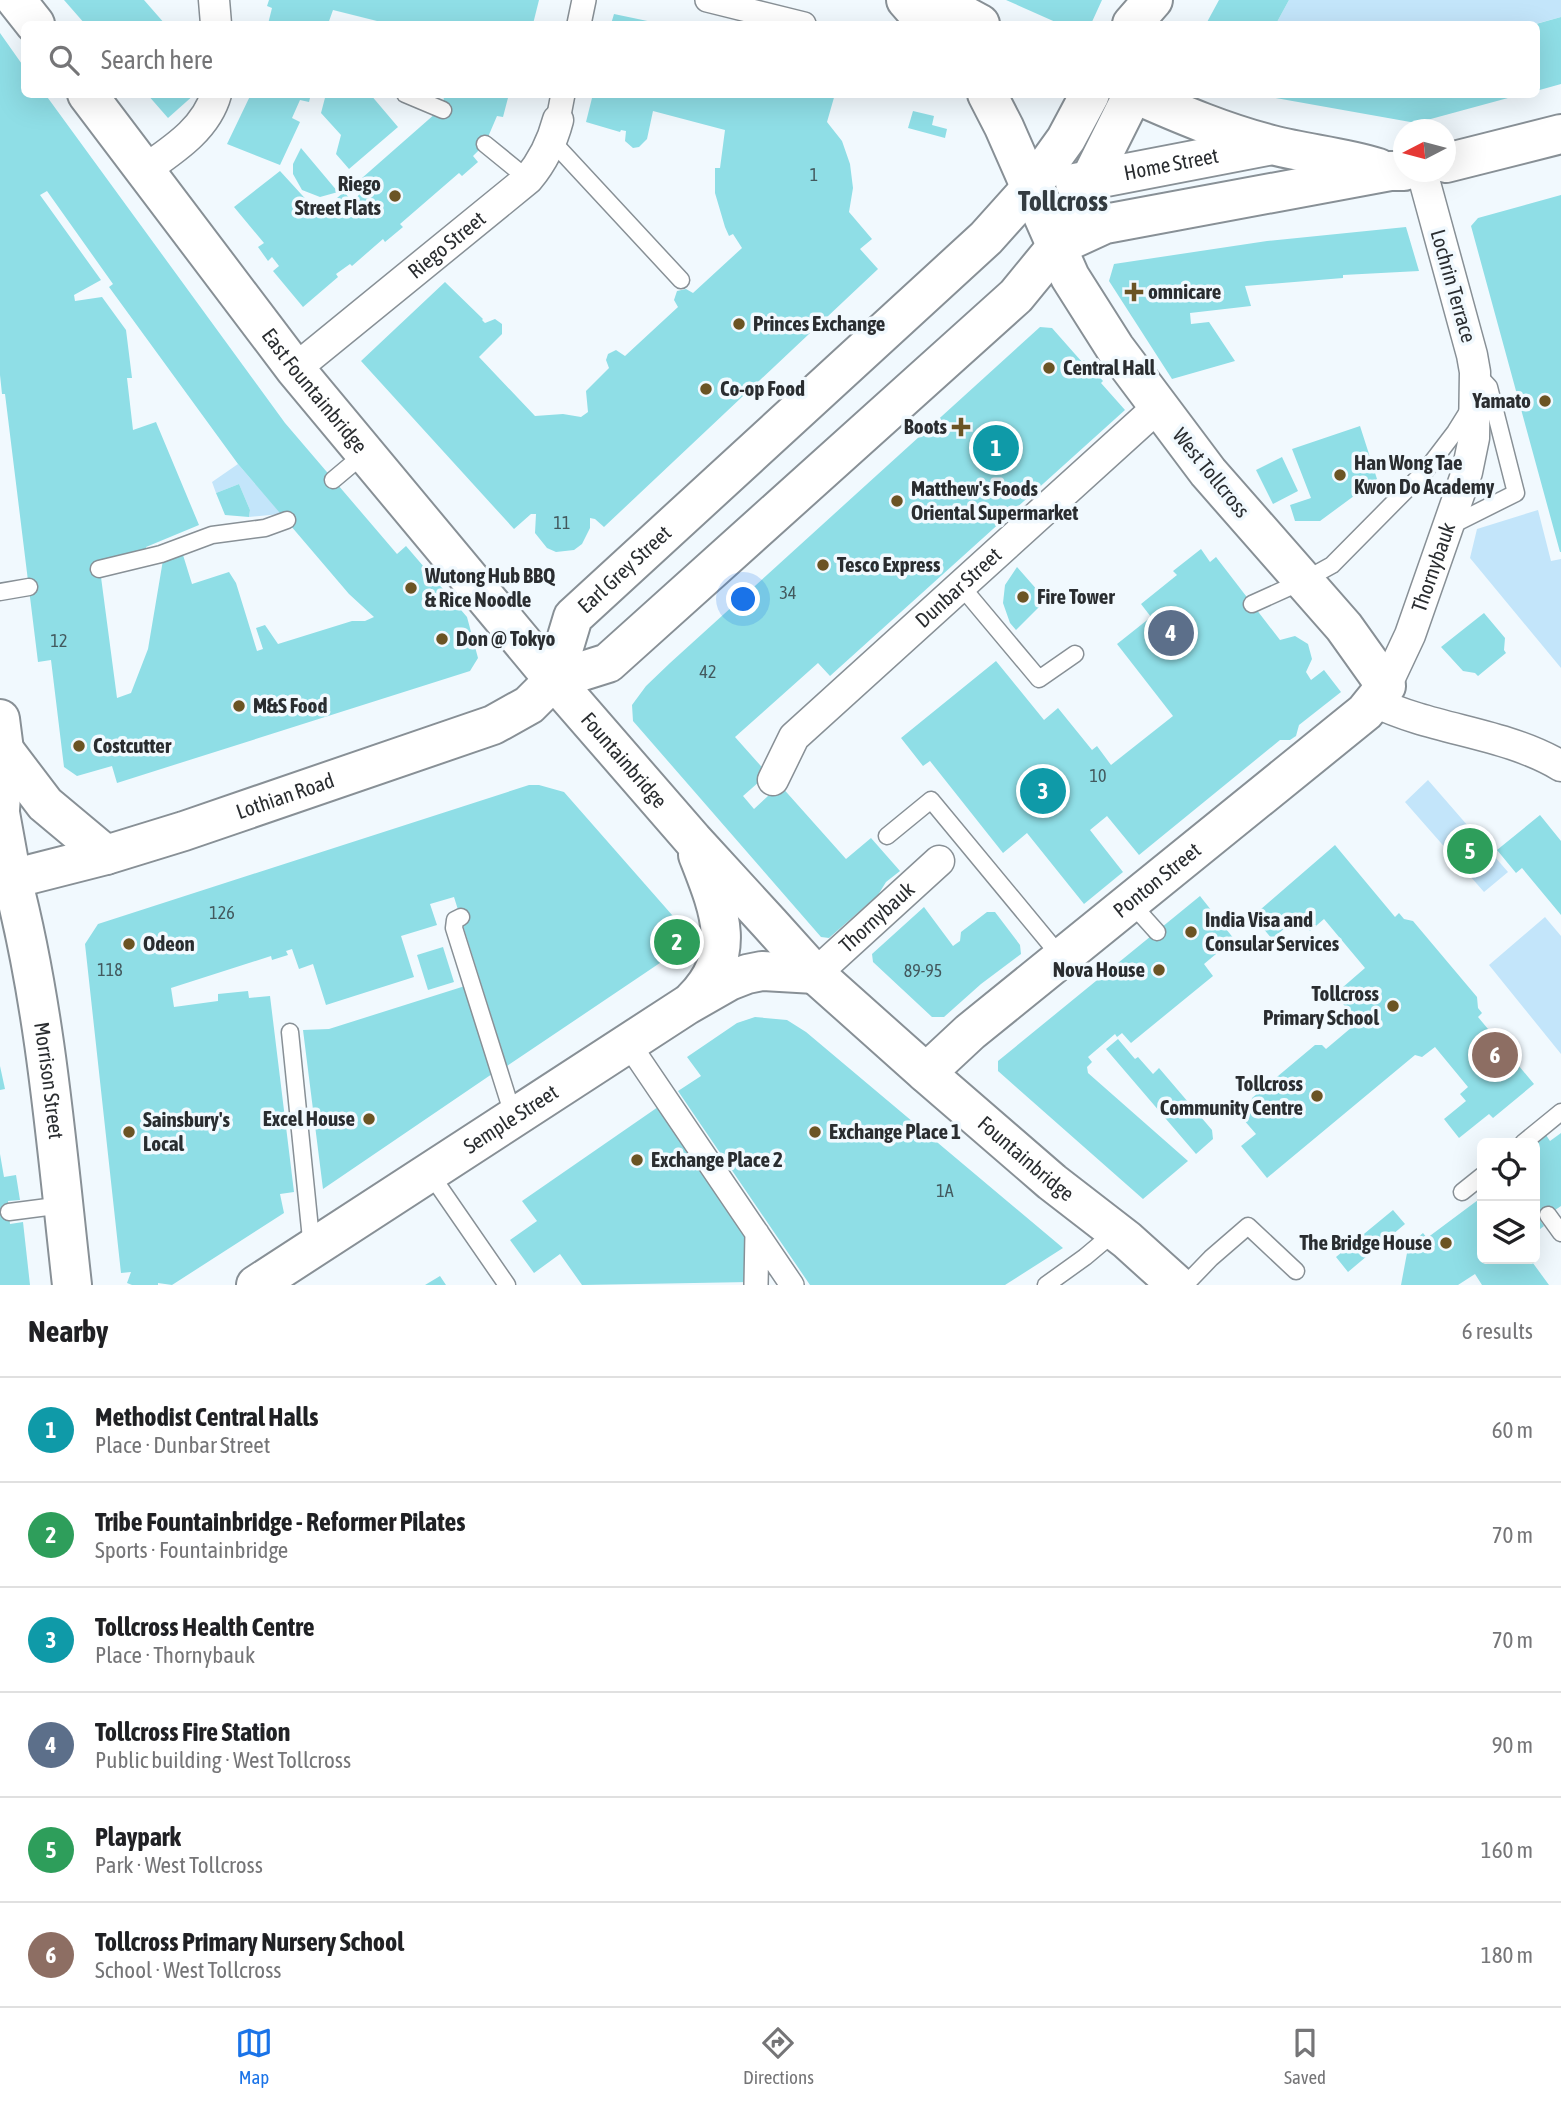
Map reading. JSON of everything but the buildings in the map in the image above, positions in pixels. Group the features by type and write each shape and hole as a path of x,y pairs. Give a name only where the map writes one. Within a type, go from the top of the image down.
{"street":[{"path":"16,0 32,21"},
{"path":"214,0 216,21"},
{"path":"580,21 584,0"},
{"path":"707,0 792,21"},
{"path":"906,0 924,21"},
{"path":"936,0 974,21"},
{"path":"1135,21 1153,0"},
{"path":"1161,21 1167,0"},
{"name":"East Fountainbridge","path":"90,98 295,369 554,680"},
{"path":"143,171 190,135 208,113 214,98"},
{"name":"West Tollcross","path":"989,98 1030,189 1078,230 1080,296 1158,407 1236,506 1344,627 1381,694"},
{"name":"Earl Grey Street","path":"554,680 573,617 986,238 1030,189 1066,139 1088,98"},
{"path":"554,680 608,663 1016,296 1078,230 1092,181 1132,98"},
{"name":"Home Street","path":"1144,98 1211,126 1273,145 1393,168"},
{"name":"Riego Street","path":"295,369 528,179 542,162 558,119"},
{"path":"1456,160 1561,134"},
{"name":"Home Street","path":"1030,189 1092,181 1273,145"},
{"path":"1078,230 1393,173"},
{"name":"Lochrin Terrace","path":"1409,182 1475,372 1473,403"},
{"name":"Thornybauk","path":"1381,694 1410,635 1467,471 1474,438 1473,403"},
{"name":"Dunbar Street","path":"773,780 794,737 1158,407"},
{"name":"Fountainbridge","path":"554,680 693,840 815,974 926,1073 1177,1285"},
{"name":"Lothian Road","path":"6,880 106,855 184,831 493,726 529,705 554,680"},
{"path":"1381,694 1400,714 1522,747 1561,766"},
{"name":"Ponton Street","path":"926,1073 970,1032 1381,694"},
{"path":"2,734 45,804 106,855"},
{"name":"Morrison Street","path":"2,734 0,811 6,880 27,935 72,1285"},
{"name":"Fountainbridge","path":"687,1005 710,981 721,953 721,933 712,895 693,840"},
{"name":"Thornybauk","path":"815,974 939,862"},
{"name":"Semple Street","path":"256,1285 687,1005 729,981 747,974 774,971 815,974"},
{"path":"628,1044 792,1285"},
{"path":"756,1285 757,1233"}],"lane":[{"path":"414,98 443,110"},
{"path":"558,119 681,280"},
{"path":"485,144 528,179"},
{"path":"1448,527 1516,493 1489,387 1475,372"},
{"path":"1252,604 1332,565 1426,470 1473,403"},
{"path":"333,480 364,454"},
{"path":"99,569 161,554 212,535 265,528 287,520"},
{"path":"961,586 1039,679 1075,654"},
{"path":"0,592 29,587"},
{"path":"887,836 932,800 1061,957"},
{"path":"1130,902 1157,932"},
{"path":"461,917 456,920 454,928 514,1118"},
{"path":"290,1032 312,1249"},
{"path":"1529,1138 1561,1112"},
{"path":"429,1172 507,1285"},
{"path":"1462,1192 1477,1180"},
{"path":"9,1212 63,1205"},
{"path":"1548,1215 1561,1233"},
{"path":"1185,1285 1248,1226 1296,1271"},
{"path":"1046,1285 1116,1231"}],"shaded area":[{"path":"1289,0 1561,0 1561,17 1540,23 1278,21"},
{"path":"238,464 281,514 249,517 250,510 239,484 216,493 212,482"},
{"path":"1538,510 1551,561 1561,559 1561,668 1470,558 1477,529"},
{"path":"1428,780 1508,872 1484,892 1405,802"},
{"path":"1545,917 1561,936 1561,1054 1489,965"}],"place":[{"name":"Riego Street Flats","path":"395,196"},
{"name":"omnicare","path":"1134,292"},
{"name":"Princes Exchange","path":"739,324"},
{"name":"Central Hall","path":"1049,368"},
{"name":"Co-op Food","path":"706,389"},
{"name":"Yamato","path":"1545,401"},
{"name":"Boots","path":"961,427"},
{"name":"Methodist Central Halls","path":"996,448"},
{"name":"Han Wong Tae Kwon Do Academy","path":"1340,475"},
{"name":"Matthew's Foods Oriental Supermarket","path":"897,501"},
{"name":"Tesco Express","path":"823,565"},
{"name":"Wutong Hub BBQ & Rice Noodle","path":"411,588"},
{"name":"Fire Tower","path":"1023,597"},
{"name":"Tollcross Fire Station","path":"1171,633"},
{"name":"Don @ Tokyo","path":"442,639"},
{"name":"M&S Food","path":"239,706"},
{"name":"Costcutter","path":"79,746"},
{"name":"Tollcross Health Centre","path":"1043,791"},
{"name":"Playpark","path":"1470,851"},
{"name":"India Visa and Consular Services","path":"1191,932"},
{"name":"Tribe Fountainbridge - Reformer Pilates","path":"677,942"},
{"name":"Odeon","path":"129,944"},
{"name":"Nova House","path":"1159,970"},
{"name":"Tollcross Primary School","path":"1393,1006"},
{"name":"Tollcross Primary Nursery School","path":"1495,1055"},
{"name":"Tollcross Community Centre","path":"1317,1096"},
{"name":"Excel House","path":"369,1119"},
{"name":"Sainsbury's Local","path":"129,1132"},
{"name":"Exchange Place 1","path":"815,1132"},
{"name":"Exchange Place 2","path":"637,1160"},
{"name":"The Bridge House","path":"1446,1243"}],"district":[{"name":"Tollcross","path":"1063,201"}]}
